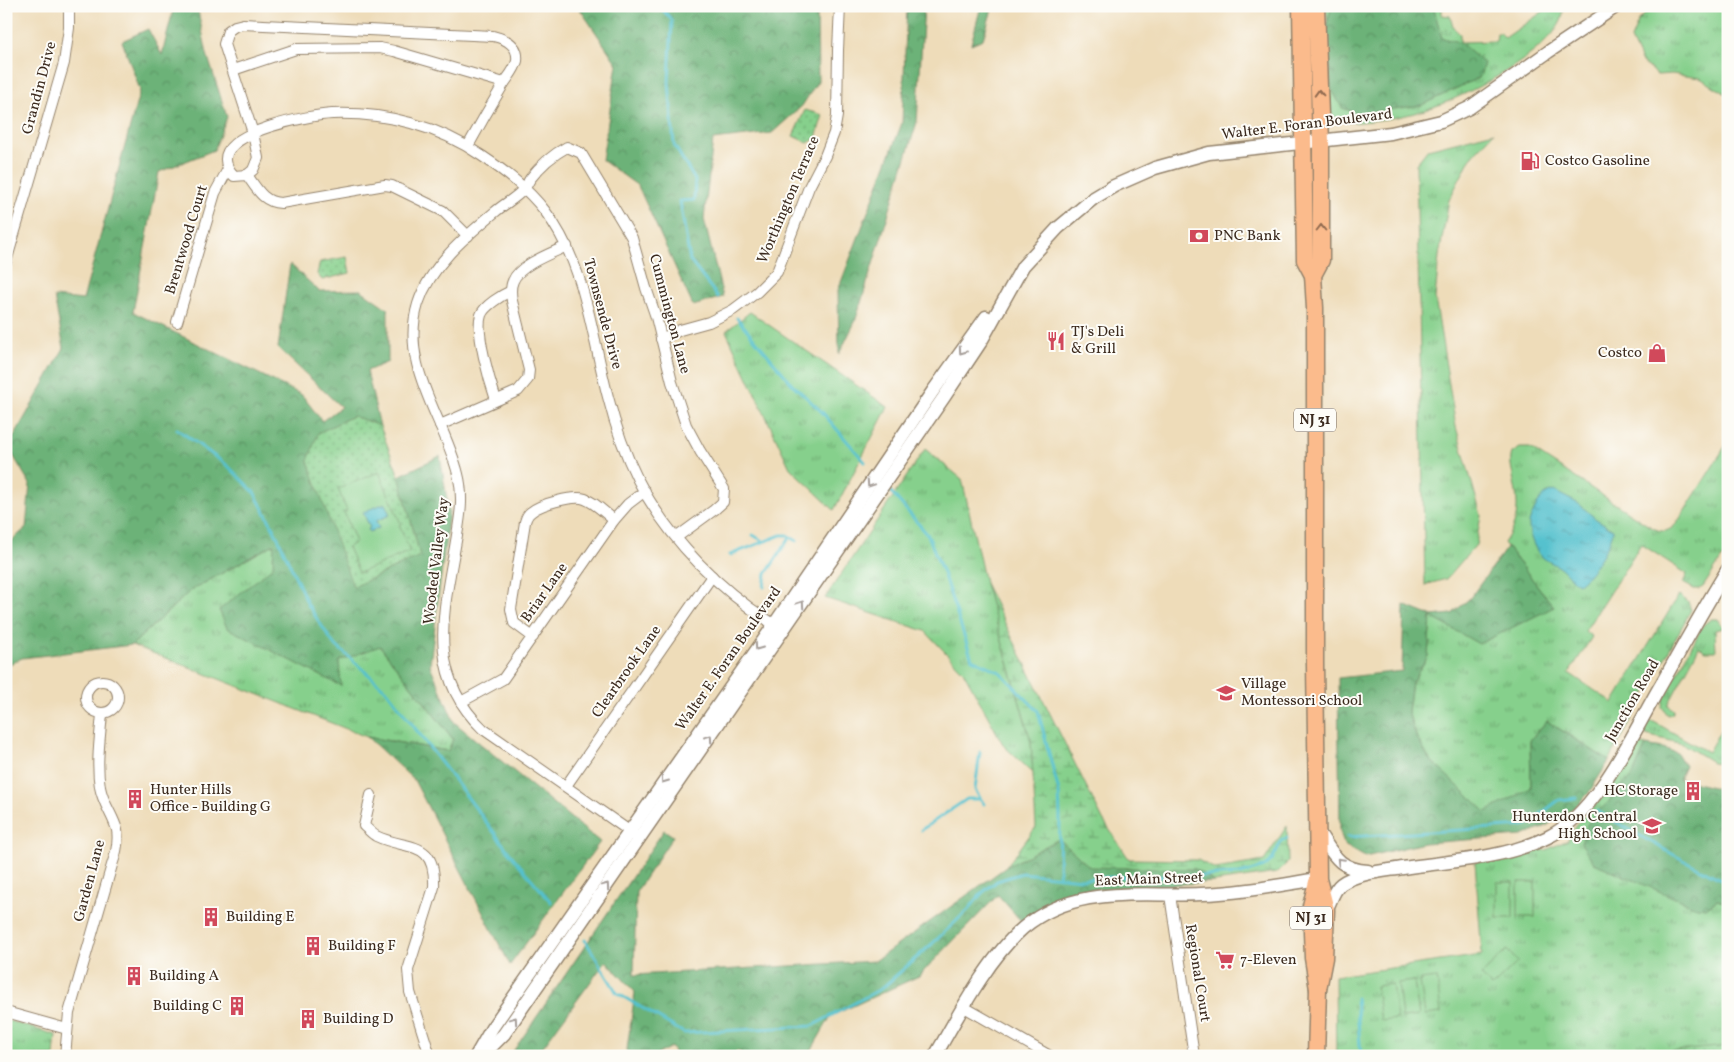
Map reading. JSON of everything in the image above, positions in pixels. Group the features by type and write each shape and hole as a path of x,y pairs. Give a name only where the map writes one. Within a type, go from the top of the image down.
{"highway":[{"name":"NJ 31","path":"1301,6 1305,260 1314,275"},
{"name":"NJ 31","path":"1316,6 1321,142 1321,260 1314,275 1317,830 1318,879 1326,910 1324,958 1318,988 1316,1056"},
{"name":"NJ 31","path":"1318,879 1311,906 1313,958 1318,988"}],"street":[{"name":"Grandin Drive","path":"6,262 64,63 69,28 69,6"},
{"name":"Worthington Terrace","path":"661,339 680,330 709,322 733,310 757,292 777,272 809,187 825,156 834,132 837,116 840,6"},
{"name":"Walter E. Foran Boulevard","path":"482,1056 504,1034 639,838 968,342 1012,284 1023,266 1057,228 1094,198 1124,181 1165,165 1209,153 1391,133 1441,121 1469,108 1617,6"},
{"path":"228,169 234,176 247,175 253,170 258,158 253,133 224,44 228,31 235,26 243,24 493,36 502,38 513,44 517,61 514,70 504,83 468,146"},
{"path":"233,70 296,49 380,48 504,83"},
{"name":"Townsende Drive","path":"228,169 226,154 237,141 253,133 289,120 325,114 350,113 374,115 428,128 468,146 513,178 544,209 567,246 576,266 585,295 613,416 627,454 645,491 676,537 712,576 737,598 779,627"},
{"name":"Cummington Lane","path":"525,188 554,154 567,147 581,153 632,238 672,382 686,425 724,489 723,502 676,537"},
{"name":"Brentwood Court","path":"177,322 215,193 228,169"},
{"path":"247,175 265,198 272,203 385,185 392,186 443,211 468,236"},
{"name":"Wooded Valley Way","path":"525,188 494,212 468,236 433,274 422,295 415,317 414,340 416,361 424,388 458,473 462,494 461,515 447,598 443,634 444,655 447,672 461,702 483,729 639,838"},
{"path":"440,425 518,391 528,379 529,370 511,291 513,280 521,270 567,246"},
{"path":"496,400 479,330 481,314 495,300 511,291"},
{"name":"Briar Lane","path":"461,702 503,679 614,520 628,504 645,491"},
{"path":"533,637 514,623 511,610 527,516 537,508 578,497 593,503 614,520"},
{"name":"Junction Road","path":"1375,872 1521,848 1549,837 1561,829 1583,809 1608,776 1728,569"},
{"name":"Clearbrook Lane","path":"566,786 712,576"},
{"name":"Walter E. Foran Boulevard","path":"476,1056 492,1028 628,831 779,627"},
{"name":"Garden Lane","path":"64,1056 71,1003 118,840 117,831 103,800 100,788 99,748 102,714"},
{"path":"371,795 364,826 376,836 416,847 430,858 435,873 434,887 408,970 410,992 430,1056"},
{"path":"1317,830 1342,864 1358,871 1375,872"},
{"path":"1326,910 1340,884 1375,872"},
{"name":"East Main Street","path":"935,1056 964,1007 1008,943 1024,928 1046,912 1061,905 1095,896 1123,894 1170,895 1236,891 1318,879"},
{"name":"Regional Court","path":"1170,895 1194,1056"},
{"path":"964,1007 1050,1056"},
{"path":"6,1012 67,1029"}],"green space":[{"path":"174,6 197,6 207,54 227,117 214,150 159,172 133,312 302,395 322,421 341,407 278,348 290,264 319,291 361,290 388,309 388,362 367,371 380,426 353,416 318,433 353,587 420,556 399,476 440,456 449,512 430,665 454,722 600,842 510,965 414,780 367,737 448,751 453,739 380,646 339,661 341,686 227,628 219,610 273,567 274,544 190,591 132,645 22,658 6,666 6,550 8,544 26,528 30,484 8,447 64,348 54,297 83,300 140,90 122,41 148,29 162,55"},
{"path":"578,6 817,6 818,81 802,106 772,133 713,140 704,219 723,297 693,306 638,186 602,160 617,64"},
{"path":"907,6 924,6 917,122 855,322 839,354 838,290 902,123"},
{"path":"981,6 993,6 983,39 971,44"},
{"path":"1326,6 1442,6 1442,15 1450,16 1453,27 1460,34 1460,42 1496,41 1497,33 1500,33 1505,38 1548,8 1548,6 1563,6 1563,15 1553,34 1540,47 1487,83 1436,106 1403,116 1344,122 1331,113 1328,106 1329,61"},
{"path":"1332,6 1433,6 1442,38 1459,42 1484,63 1480,77 1422,105 1360,114 1342,108 1331,88 1327,23"},
{"path":"1653,6 1728,6 1728,95 1700,78 1672,74 1657,75 1641,61 1631,39 1639,20"},
{"path":"805,110 823,115 816,138 808,143 793,136"},
{"path":"1494,132 1470,159 1449,200 1439,256 1435,298 1456,427 1481,515 1476,545 1446,579 1425,585 1416,164 1428,149"},
{"path":"347,257 350,273 322,280 317,274 320,262"},
{"path":"750,312 888,407 834,510 790,468 726,331"},
{"path":"353,416 380,426 399,476 420,556 353,587 308,461 318,433"},
{"path":"1728,442 1728,549 1703,587 1694,589 1683,583 1687,574 1641,544 1585,631 1592,637 1569,673 1613,703 1679,595 1688,602 1691,610 1609,761 1547,721 1530,740 1531,788 1486,813 1429,759 1416,736 1408,712 1412,682 1428,656 1431,616 1554,607 1504,543 1513,526 1517,512 1511,462 1512,453 1520,448 1530,448 1646,524 1665,531 1677,523"},
{"path":"925,449 962,479 985,583 1031,741 1033,773 1004,746 963,671 925,631 825,598"},
{"path":"379,472 410,551 359,573 348,547 356,542 344,512 347,511 338,489"},
{"path":"274,544 380,646 453,739 448,751 367,737 132,645 190,591"},
{"path":"1507,547 1554,607 1479,644 1431,617 1428,656 1412,682 1408,712 1416,736 1429,759 1486,812 1531,788 1530,740 1547,721 1609,761 1588,794 1575,807 1543,828 1522,836 1424,843 1365,857 1344,845 1340,831 1338,678 1402,671 1404,605 1431,616 1452,614 1470,598"},
{"path":"985,583 1103,820 1129,859 1198,860 1215,869 1264,861 1287,826 1288,862 1277,873 1215,882 1195,869 1090,867 1059,839 1006,867 1036,827 1031,741"},
{"path":"1711,619 1718,619 1724,628 1715,630 1716,651 1706,651 1699,647 1668,705 1674,710 1672,714 1668,715 1662,707 1663,700 1703,625"},
{"path":"1728,717 1728,746 1724,763 1712,762 1683,744 1646,735 1643,730 1648,721 1654,722 1708,752"},
{"name":"Hunterdon Central High School","path":"1646,745 1633,778 1706,908 1717,900 1728,903 1728,1056 1336,1056 1335,976 1482,955 1475,862 1546,850 1568,840 1577,824 1599,801 1614,781 1636,746"},
{"path":"1646,745 1677,753 1685,766 1679,779 1717,788 1721,763 1725,763 1728,746 1728,903 1717,900 1706,908 1696,907 1594,863 1581,843 1587,825 1593,815 1607,804 1617,790 1632,777"},
{"path":"664,830 673,836 636,892 634,975 875,961 1006,867 1059,839 1091,867 1195,869 1215,882 1080,890 1021,921 998,895 919,976 831,1016 808,1056 746,1056 738,1051 727,1056 676,1056 671,1047 654,1056 626,1056 635,992 606,961 536,1056 510,1056"},
{"path":"1497,882 1513,882 1513,918 1497,918"},
{"path":"1518,882 1535,882 1535,917 1518,917"},
{"path":"1507,950 1518,962 1492,987 1481,975"},
{"path":"1437,978 1441,1013 1425,1015 1420,980"},
{"path":"1414,981 1419,1016 1402,1018 1398,983"},
{"path":"1392,984 1397,1019 1381,1021 1376,986"},
{"path":"6,1020 56,1035 54,1056 6,1056"},
{"path":"1728,1046 1728,1056 1650,1056 1654,1053"}],"water":[{"path":"1554,491 1579,504 1596,519 1613,529 1610,541 1600,559 1588,575 1578,584 1561,568 1541,556 1531,536 1529,523 1537,505 1545,495"},
{"path":"385,503 390,515 376,521 379,528 369,532 368,529 370,528 363,512"}],"waterway":[{"path":"659,6 672,20 669,82 674,145 695,180 694,200 680,201 690,261 718,297"},
{"path":"737,318 793,385 822,412 865,462"},
{"path":"177,429 228,466 254,492 274,529 308,605 333,643 386,690 512,856 551,902"},
{"path":"891,492 928,535 972,659 1000,672 1038,711 1059,792 1059,877"},
{"path":"753,535 763,541"},
{"path":"730,555 781,535 787,535 797,541"},
{"path":"764,587 766,574 790,537"},
{"path":"980,752 975,790 984,804"},
{"path":"1348,837 1525,826 1559,800 1576,798"},
{"path":"921,830 967,799 980,799"},
{"path":"1597,811 1728,883"},
{"path":"585,940 617,993 684,1033 812,1026 882,988 932,944 969,909 982,893 997,881 1022,873 1082,879 1240,874 1264,867 1272,860 1282,840 1287,838"},
{"path":"1356,998 1361,1056"}],"place":[{"name":"Costco Gasoline","path":"1530,161"},
{"name":"PNC Bank","path":"1199,236"},
{"name":"TJ's Deli & Grill","path":"1056,341"},
{"name":"Costco","path":"1657,353"},
{"name":"Village Montessori School","path":"1226,693"},
{"name":"HC Storage","path":"1693,791"},
{"name":"Hunter Hills Office - Building G","path":"135,799"},
{"name":"Hunterdon Central High School","path":"1652,826"},
{"name":"Building E","path":"211,917"},
{"name":"Building F","path":"313,946"},
{"name":"7-Eleven","path":"1225,960"},
{"name":"Building A","path":"134,976"},
{"name":"Building C","path":"237,1006"},
{"name":"Building D","path":"308,1019"}]}
